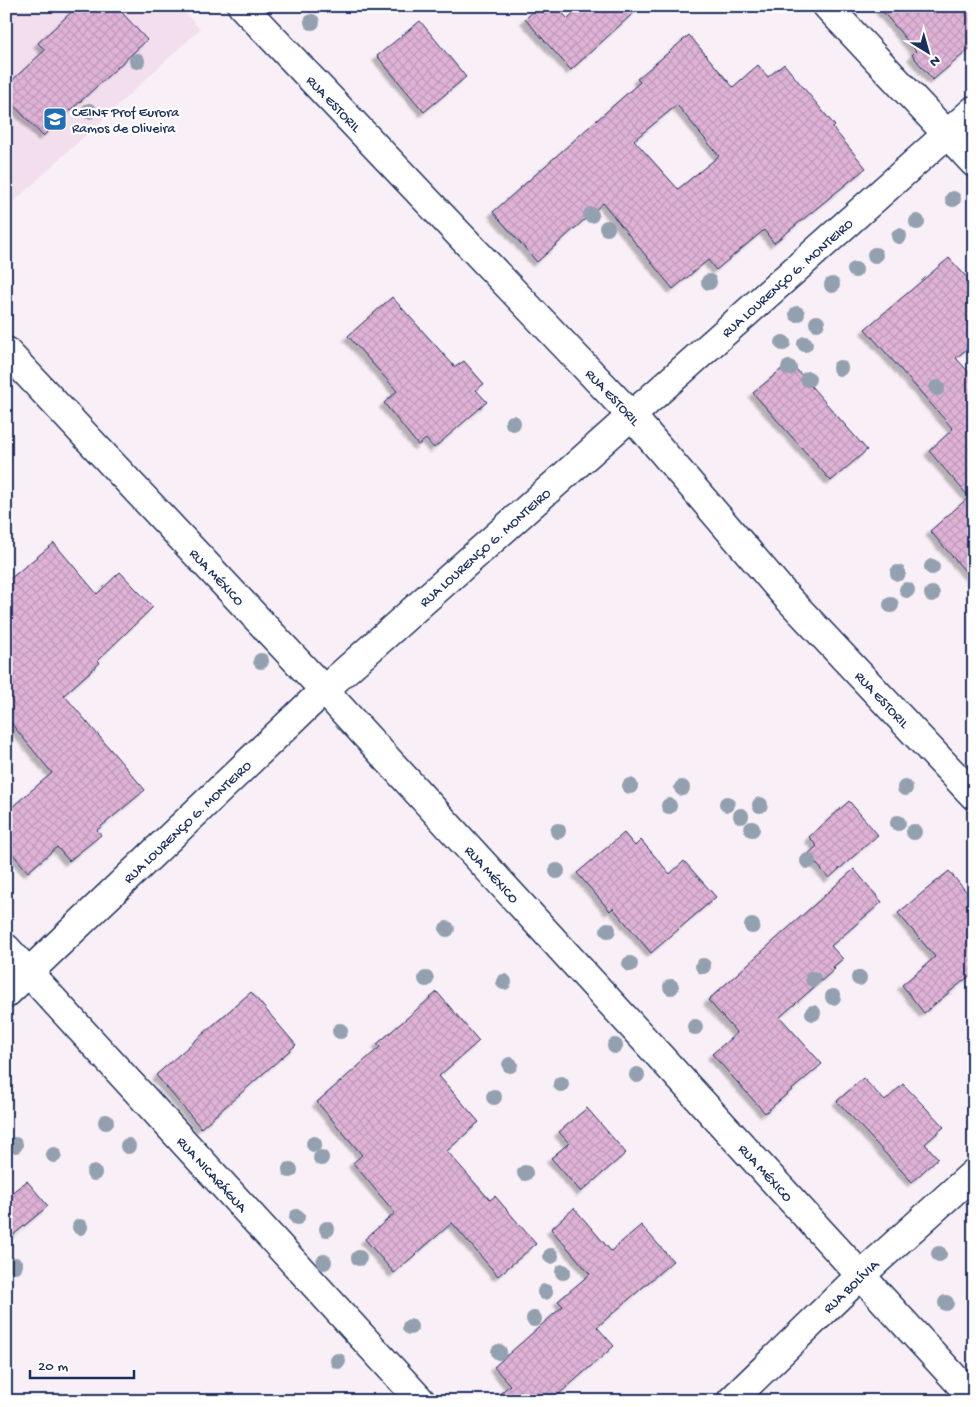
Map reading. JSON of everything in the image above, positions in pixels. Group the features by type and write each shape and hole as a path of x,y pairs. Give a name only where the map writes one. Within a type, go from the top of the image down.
{"street":[{"name":"RUA ESTORIL","path":"242,6 631,415 785,595 974,796"},
{"path":"827,6 974,162"},
{"name":"RUA LOURENÇO G. MONTEIRO","path":"6,994 324,690 974,110"},
{"name":"RUA MÉXICO","path":"6,352 324,690 974,1399"},
{"name":"RUA NICARÁGUA","path":"6,948 420,1401"},
{"name":"RUA BOLÍVIA","path":"731,1401 861,1276 974,1174"}],"shaded area":[{"name":"CEINF Prof Eurora Ramos de Oliveira","path":"19,6 179,6 200,29 6,209 6,18"}],"building":[{"path":"78,6 116,6 147,40 43,136 6,97 6,86 45,50 38,43"},
{"path":"540,6 556,6 568,19 582,6 641,6 571,70 525,19"},
{"path":"878,6 974,6 974,45 933,80 912,55 916,51"},
{"path":"420,21 466,77 424,112 377,56"},
{"path":"689,35 733,87 758,65 768,77 784,64 835,126 833,128 866,168 774,243 764,230 716,270 708,260 673,289 603,203 537,262 493,212 640,82 637,79","holes":["677,105 719,156 678,189 634,140"]},
{"path":"949,258 974,285 974,343 956,358 974,378 974,581 930,531 969,497 929,451 953,429 865,329"},
{"path":"392,297 455,367 464,361 484,384 476,390 487,402 434,448 426,439 418,445 384,403 397,391 348,336"},
{"path":"790,362 867,450 831,481 753,393"},
{"path":"54,543 97,594 120,572 153,607 98,660 100,663 64,695 145,790 97,830 101,835 69,861 57,847 28,872 6,846 6,812 52,773 6,717 6,582"},
{"path":"849,801 878,835 829,878 808,854 817,846 809,837"},
{"path":"624,833 635,846 641,840 670,874 684,861 716,897 651,953 613,908 610,911 577,873"},
{"path":"854,869 882,902 831,946 843,959 833,967 835,969 780,1017 822,1064 765,1113 712,1054 737,1033 708,1000"},
{"path":"949,871 974,901 974,972 924,1013 902,985 935,957 898,913"},
{"path":"251,992 296,1045 201,1128 156,1075"},
{"path":"437,992 479,1041 439,1076 479,1122 447,1151 490,1200 495,1196 536,1244 498,1276 452,1223 394,1273 365,1239 395,1213 353,1163 362,1155 317,1102 380,1047 377,1044"},
{"path":"863,1078 885,1101 903,1084 944,1127 925,1144 938,1158 912,1182 837,1101"},
{"path":"587,1108 626,1153 581,1192 551,1158 569,1143 559,1132"},
{"path":"27,1181 48,1206 6,1241 6,1197"},
{"path":"574,1208 611,1251 641,1225 673,1261 597,1327 614,1346 551,1401 491,1401 510,1385 494,1367 563,1306 558,1301 590,1274 551,1229"}],"place":[{"name":"CEINF Prof Eurora Ramos de Oliveira","path":"55,119"}]}
